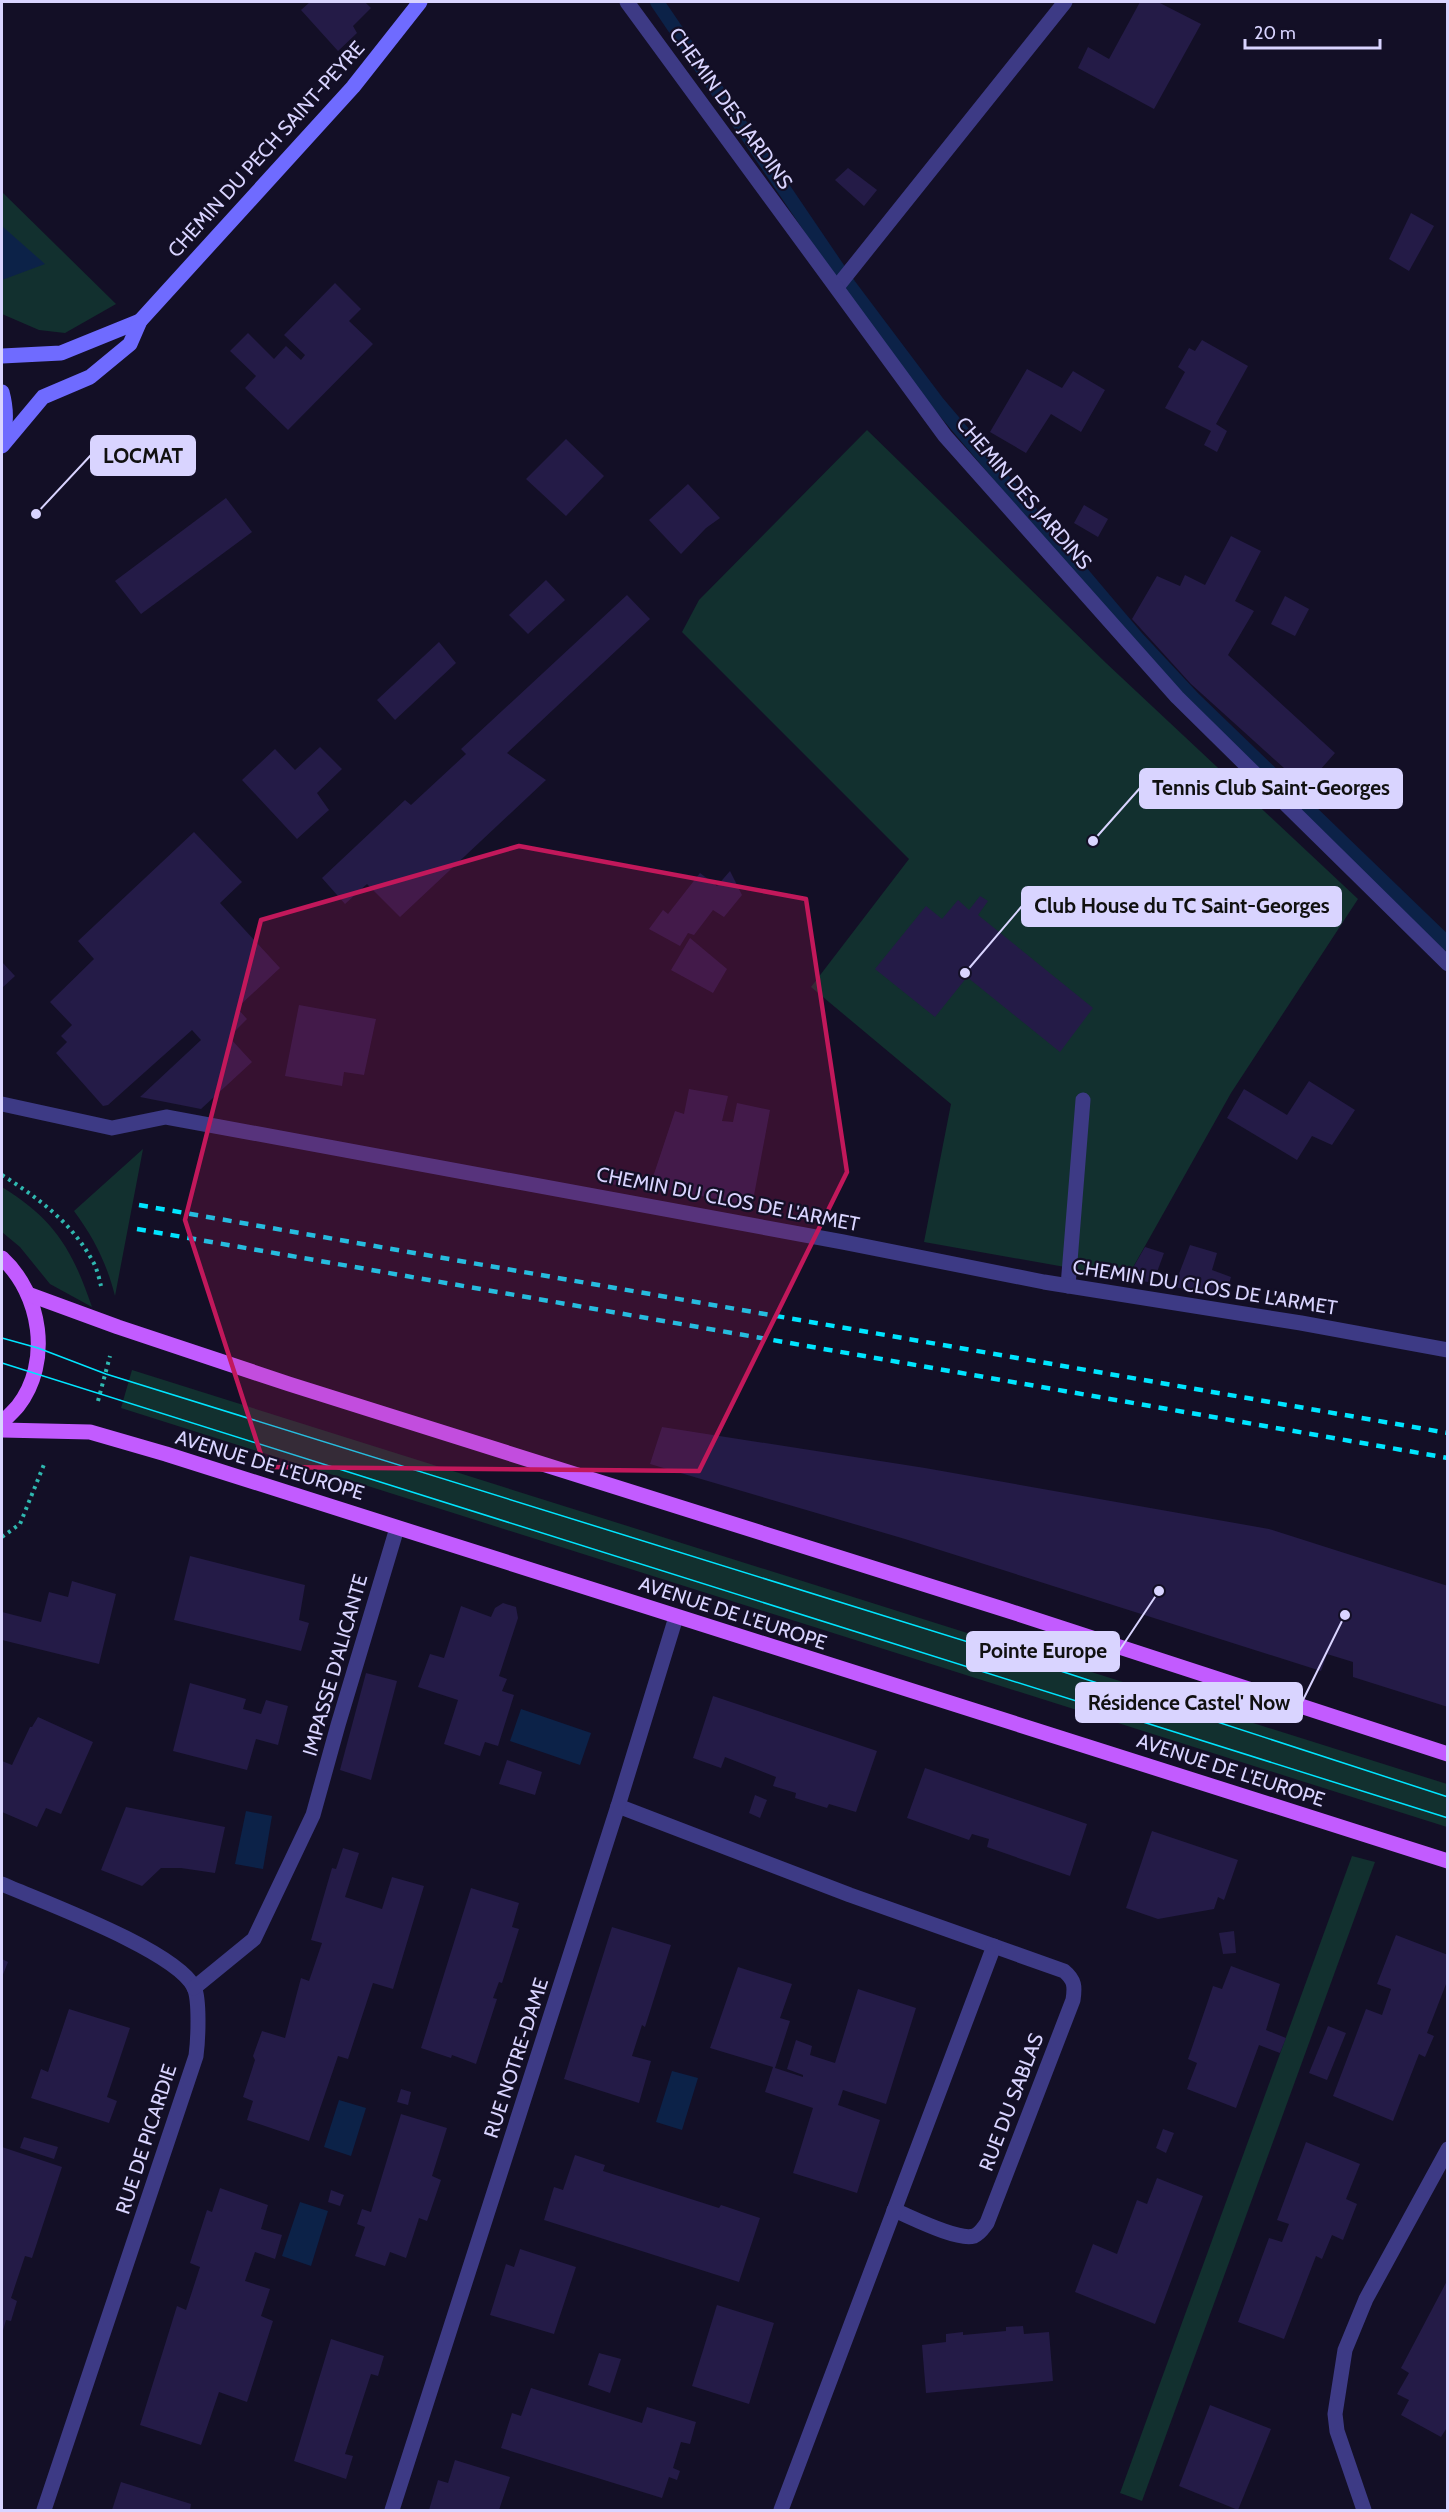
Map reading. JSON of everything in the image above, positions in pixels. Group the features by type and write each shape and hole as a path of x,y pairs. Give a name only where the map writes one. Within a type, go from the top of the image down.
{"main road":[{"name":"CHEMIN DU PECH SAINT-PEYRE","path":"2,446 43,397 90,377 129,344 140,321 353,87 420,2"},
{"name":"CHEMIN DU PECH SAINT-PEYRE","path":"2,356 61,353 140,321"},
{"path":"2,392 5,403 5,429 2,437"},
{"path":"2,1258 12,1268 28,1294 37,1321 38,1348 34,1373 19,1405 2,1423"},
{"path":"28,1294 118,1327 289,1384 1006,1610 1448,1754"},
{"name":"AVENUE DE L'EUROPE","path":"2,1430 90,1432 1448,1861"}],"street":[{"name":"CHEMIN DES JARDINS","path":"627,2 945,436 1177,698 1448,964"},
{"path":"837,287 1065,2"},
{"path":"1068,1286 1083,1100"},
{"name":"CHEMIN DU CLOS DE L'ARMET","path":"2,1104 112,1128 166,1117 843,1242 1068,1286 1301,1323 1448,1350"},
{"name":"IMPASSE D'ALICANTE","path":"194,1988 254,1939 313,1815 397,1528"},
{"name":"RUE NOTRE-DAME","path":"392,2511 618,1806 676,1617"},
{"name":"RUE DU SABLAS","path":"618,1806 850,1895 1064,1971 1072,1977 1073,2000 987,2223 980,2233 972,2237 955,2235 894,2210"},
{"path":"2,1884 133,1941 174,1965 194,1988"},
{"path":"781,2511 994,1946"},
{"name":"RUE DE PICARDIE","path":"44,2511 196,2056 199,2036 194,1988"},
{"path":"1364,2511 1337,2431 1335,2414 1345,2350 1366,2299 1448,2149"}],"path":[{"path":"2,1175 30,1194 71,1230 93,1261 103,1291"},
{"path":"90,1432 118,1327"},
{"path":"2,1537 20,1524 49,1453"}],"highlighted area":[{"path":"519,846 806,899 847,1172 699,1471 265,1467 185,1220 261,920"}],"green space":[{"path":"2,192 116,304 65,333 39,330 2,314"},
{"path":"867,430 1106,663 1358,899 1231,1093 1127,1278 924,1242 951,1104 811,987 909,859 682,632 699,600"},
{"path":"143,1149 115,1296 99,1252 74,1211"},
{"path":"2,1187 36,1212 59,1238 77,1268 92,1307 50,1284 20,1247 2,1232"},
{"path":"132,1370 1447,1784 1447,1827 121,1408"},
{"path":"1352,1856 1375,1862 1142,2501 1120,2493"}],"water":[{"path":"2,226 45,264 2,280"},
{"path":"521,1709 591,1733 580,1765 510,1741"},
{"path":"246,1811 272,1816 263,1869 235,1864"},
{"path":"672,2071 698,2078 682,2130 656,2122"},
{"path":"339,2100 366,2108 351,2156 324,2147"},
{"path":"300,2202 328,2211 311,2266 282,2256"}],"building":[{"path":"310,2 365,2 371,8 353,26 357,33 338,51 301,10"},
{"path":"1140,2 1158,2 1201,24 1154,109 1078,68 1088,47 1109,59"},
{"path":"848,168 877,190 864,206 835,180"},
{"path":"1411,213 1434,226 1409,271 1389,259"},
{"path":"335,283 361,309 349,321 373,344 288,430 245,388 256,376 230,351 248,333 274,359 286,346 301,360 305,355 284,335"},
{"path":"1202,340 1248,366 1216,424 1227,431 1217,452 1204,445 1211,431 1165,408 1185,372 1178,367 1189,348 1195,351"},
{"path":"1027,369 1062,388 1073,371 1105,390 1081,432 1051,414 1026,453 990,432"},
{"path":"566,439 604,476 566,516 526,479"},
{"path":"688,484 720,518 706,528 681,554 649,520"},
{"path":"226,498 252,532 141,614 115,581"},
{"path":"1084,505 1108,519 1098,537 1074,523"},
{"path":"1231,536 1261,551 1235,601 1254,611 1228,655 1335,753 1305,787 1191,684 1132,619 1157,576 1180,586 1185,575 1205,585"},
{"path":"546,580 565,600 528,634 509,615"},
{"path":"627,595 650,619 507,753 546,780 400,917 367,884 345,904 322,878 405,800 411,805 466,754 461,749"},
{"path":"1285,596 1309,609 1295,636 1271,624"},
{"path":"439,642 456,663 395,720 377,700"},
{"path":"320,747 342,769 317,793 329,810 297,839 242,780 275,749 295,770"},
{"path":"194,832 242,882 220,903 280,968 237,1008 247,1019 229,1037 252,1062 201,1109 140,1097 201,1040 192,1030 108,1105 103,1106 56,1053 67,1042 61,1036 72,1025 50,1002 94,959 78,941"},
{"path":"730,871 742,895 724,917 713,910 694,935 688,933 680,946 649,929 663,910 668,914 700,873 717,886"},
{"path":"980,896 988,901 978,915 1093,1008 1060,1052 967,977 935,1017 875,969 926,906 942,919 958,900 969,910"},
{"path":"690,938 727,969 713,993 671,970"},
{"path":"2,962 15,976 2,988"},
{"path":"299,1005 376,1019 364,1075 344,1072 342,1086 285,1076"},
{"path":"1309,1081 1355,1110 1332,1145 1312,1136 1297,1160 1227,1118 1244,1089 1287,1115"},
{"path":"689,1089 728,1096 722,1121 733,1122 737,1103 770,1110 752,1206 650,1186 675,1111 684,1114"},
{"path":"611,1172 623,1174 620,1186 608,1183"},
{"path":"1190,1245 1217,1253 1212,1270 1231,1277 1228,1287 1218,1295 1174,1287"},
{"path":"1145,1247 1164,1253 1153,1283 1127,1278"},
{"path":"662,1427 925,1468 1269,1529 1448,1586 1448,1707 1353,1677 1353,1662 1327,1654 1321,1671 905,1539 650,1464"},
{"path":"190,1556 305,1585 299,1620 309,1623 301,1651 174,1620"},
{"path":"72,1581 116,1594 99,1664 2,1640 2,1612 41,1622 49,1592 68,1597"},
{"path":"503,1603 516,1607 518,1618 499,1676 507,1679 502,1691 514,1695 498,1746 485,1742 480,1756 444,1744 458,1700 418,1687 430,1654 444,1658 461,1606 491,1617 495,1608"},
{"path":"366,1673 397,1681 371,1780 340,1770"},
{"path":"190,1683 246,1699 243,1709 261,1714 266,1700 288,1706 278,1745 256,1739 247,1770 173,1751"},
{"path":"713,1696 877,1751 856,1812 829,1804 827,1808 795,1798 796,1793 773,1786 776,1777 725,1757 721,1768 693,1758"},
{"path":"38,1717 93,1742 61,1814 46,1808 37,1827 2,1812 2,1761 12,1765 30,1727"},
{"path":"507,1760 542,1772 535,1795 499,1784"},
{"path":"925,1768 1087,1824 1070,1876 987,1847 989,1839 972,1834 969,1840 907,1818"},
{"path":"755,1795 767,1800 760,1818 749,1813"},
{"path":"126,1807 225,1827 215,1873 181,1868 161,1868 142,1886 101,1870"},
{"path":"1152,1831 1238,1860 1224,1900 1218,1897 1214,1909 1158,1919 1126,1908"},
{"path":"343,1848 359,1853 345,1897 382,1909 392,1877 424,1886 393,1989 373,1983 348,2059 338,2056 309,2141 247,2120 253,2101 243,2097 262,2031 285,2038 301,1978 309,1981 322,1943 311,1940 332,1868 336,1869"},
{"path":"471,1888 519,1903 512,1927 519,1929 502,1983 499,1982 493,1998 497,1999 476,2064 452,2055 451,2058 421,2048"},
{"path":"612,1927 671,1945 645,2027 642,2025 632,2056 651,2061 639,2103 564,2079"},
{"path":"1234,1931 1236,1953 1223,1954 1219,1933"},
{"path":"1396,1935 1448,1955 1448,1979 1427,2033 1434,2036 1425,2057 1419,2054 1393,2121 1333,2096 1366,2009 1382,2015 1391,1989 1377,1984"},
{"path":"2,1959 8,1962 2,1977"},
{"path":"1231,1966 1280,1984 1266,2030 1286,2038 1280,2053 1259,2045 1236,2108 1187,2089 1197,2063 1188,2059 1213,1986 1222,1989"},
{"path":"738,1967 792,1984 780,2018 790,2021 775,2068 803,2077 787,2069 796,2040 812,2046 810,2055 835,2063 858,1989 916,2008 886,2104 843,2090 838,2105 880,2120 857,2193 793,2173 813,2108 765,2092 773,2067 710,2048"},
{"path":"69,2009 130,2028 107,2097 117,2101 109,2123 31,2098 41,2069 48,2072"},
{"path":"1328,2026 1346,2033 1327,2080 1309,2073"},
{"path":"401,2089 411,2092 408,2105 397,2102"},
{"path":"401,2114 447,2128 432,2176 441,2180 427,2221 419,2218 406,2258 390,2252 385,2266 355,2256 365,2227 357,2224 362,2209 371,2212"},
{"path":"1163,2129 1174,2133 1166,2153 1156,2148"},
{"path":"24,2137 58,2147 54,2159 20,2148"},
{"path":"1306,2142 1360,2164 1346,2199 1357,2204 1343,2240 1332,2235 1322,2259 1316,2256 1284,2339 1238,2322 1269,2238 1282,2242 1289,2224 1277,2220"},
{"path":"2,2147 62,2167 32,2258 25,2256 11,2298 17,2301 11,2321 6,2320 2,2334"},
{"path":"575,2155 605,2165 603,2171 719,2208 721,2205 760,2218 739,2282 544,2220 554,2187 563,2190"},
{"path":"1157,2178 1203,2196 1155,2324 1075,2292 1093,2244 1117,2254 1137,2200 1147,2204"},
{"path":"220,2188 268,2205 261,2229 282,2235 275,2259 255,2252 245,2281 270,2289 261,2316 273,2321 247,2402 219,2392 201,2445 140,2425 177,2306 186,2310 200,2267 190,2263 207,2210 212,2212"},
{"path":"331,2190 344,2195 340,2206 328,2202"},
{"path":"520,2249 576,2267 554,2334 490,2315 506,2264 514,2267"},
{"path":"1448,2279 1448,2426 1441,2437 1401,2415 1409,2400 1397,2394 1409,2373 1401,2368"},
{"path":"717,2305 774,2323 749,2404 692,2386"},
{"path":"1023,2326 1024,2334 1049,2332 1053,2381 926,2393 922,2345 946,2342 946,2334 963,2332 963,2335 1006,2331 1006,2327"},
{"path":"331,2339 384,2356 378,2376 371,2374 345,2454 353,2456 346,2479 294,2461"},
{"path":"599,2353 621,2359 610,2393 588,2385"},
{"path":"531,2388 642,2423 647,2407 696,2422 690,2444 681,2442 673,2468 680,2471 677,2480 669,2477 662,2498 501,2448 512,2413 521,2416"},
{"path":"1210,2405 1271,2429 1238,2510 1179,2486"},
{"path":"455,2460 510,2477 499,2510 429,2510 438,2480 448,2483"},
{"path":"121,2482 191,2504 190,2510 112,2510"}],"waterway":[{"path":"657,2 849,285 937,402 1137,638 1193,698 1448,944"}],"tram line":[{"path":"2,1338 38,1348 106,1374 1039,1664 1448,1797"},
{"path":"2,1363 1448,1818"}],"railway":[{"path":"139,1205 1448,1433"},
{"path":"137,1229 1448,1458"}],"place":[{"name":"LOCMAT","path":"36,514"},
{"name":"Tennis Club Saint-Georges","path":"1093,841"},
{"name":"Club House du TC Saint-Georges","path":"965,973"},
{"name":"Pointe Europe","path":"1159,1591"},
{"name":"Résidence Castel' Now","path":"1345,1615"}]}
